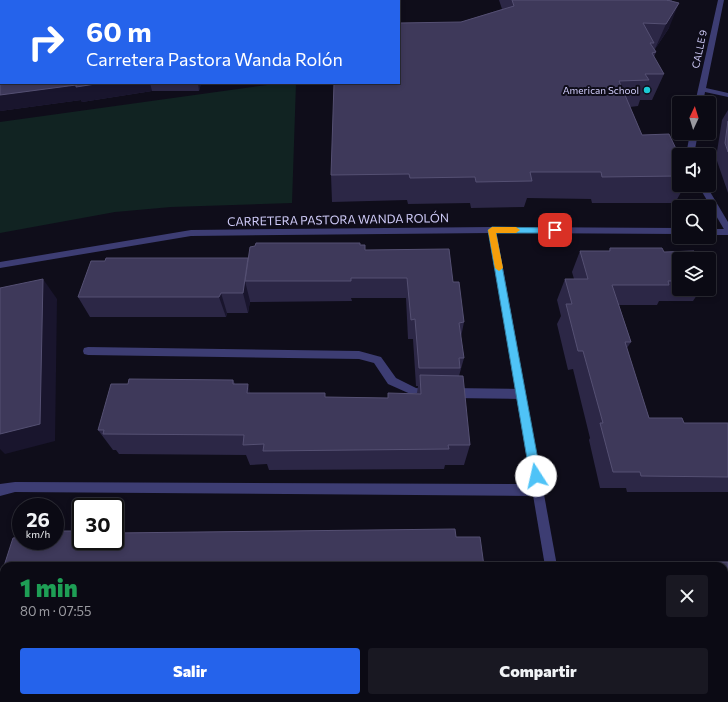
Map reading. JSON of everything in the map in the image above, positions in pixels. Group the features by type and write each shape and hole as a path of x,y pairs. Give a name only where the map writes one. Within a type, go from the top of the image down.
{"street":[{"name":"CALLE 9","path":"700,96 721,0"},
{"path":"702,89 728,95"},
{"path":"706,192 728,229"},
{"path":"492,230 550,562"},
{"name":"CARRETERA PASTORA WANDA ROLÓN","path":"0,265 191,233 492,230 672,231"},
{"path":"716,232 728,232"},
{"path":"88,351 359,355 377,360 392,381 415,392 521,394"},
{"path":"0,490 15,487 538,490"}],"shaded area":[{"path":"275,84 296,84 292,203 171,207 115,212 0,233 0,122"}],"building":[{"path":"512,0 667,0 679,3 666,24 643,23 654,43 650,43 656,52 652,53 664,74 645,74 649,80 619,81 642,135 669,134 676,148 672,148 672,176 602,177 601,172 530,172 532,181 476,182 475,177 410,178 409,174 331,175 334,84 400,84 400,23 461,22 514,6"},
{"path":"0,84 96,84 76,87 76,85 0,95"},
{"path":"728,121 728,152 725,143"},
{"path":"256,243 360,243 360,245 365,245 365,250 449,249 453,282 459,282 464,322 459,323 464,358 459,358 460,368 419,368 415,319 411,320 407,278 351,278 351,281 245,281 250,247 255,246"},
{"path":"610,248 662,248 664,252 694,251 672,252 672,281 668,281 669,285 612,285 631,342 625,342 649,418 682,418 684,423 728,423 728,477 641,476 640,472 613,472 600,423 603,423 583,351 578,351 566,304 572,304 565,279 588,279 580,251 610,251"},
{"path":"106,258 248,258 243,293 221,293 219,297 78,297 91,261 105,261"},
{"path":"43,279 40,424 0,434 0,288"},
{"path":"420,375 463,376 470,445 448,445 449,449 263,451 264,444 243,445 244,435 103,434 104,430 98,430 111,384 128,384 129,379 233,380 233,384 248,384 247,393 325,393 325,397 388,398 388,393 421,394"},
{"path":"455,529 456,537 480,537 483,562 5,562 12,541 12,550 64,550 64,531 72,531 72,550 124,550 124,533"}],"slow traffic":[{"path":"499,268 492,230 516,230"}],"place":[{"name":"American School","path":"647,90"}],"route":[{"path":"536,476 492,230 555,230"}]}
